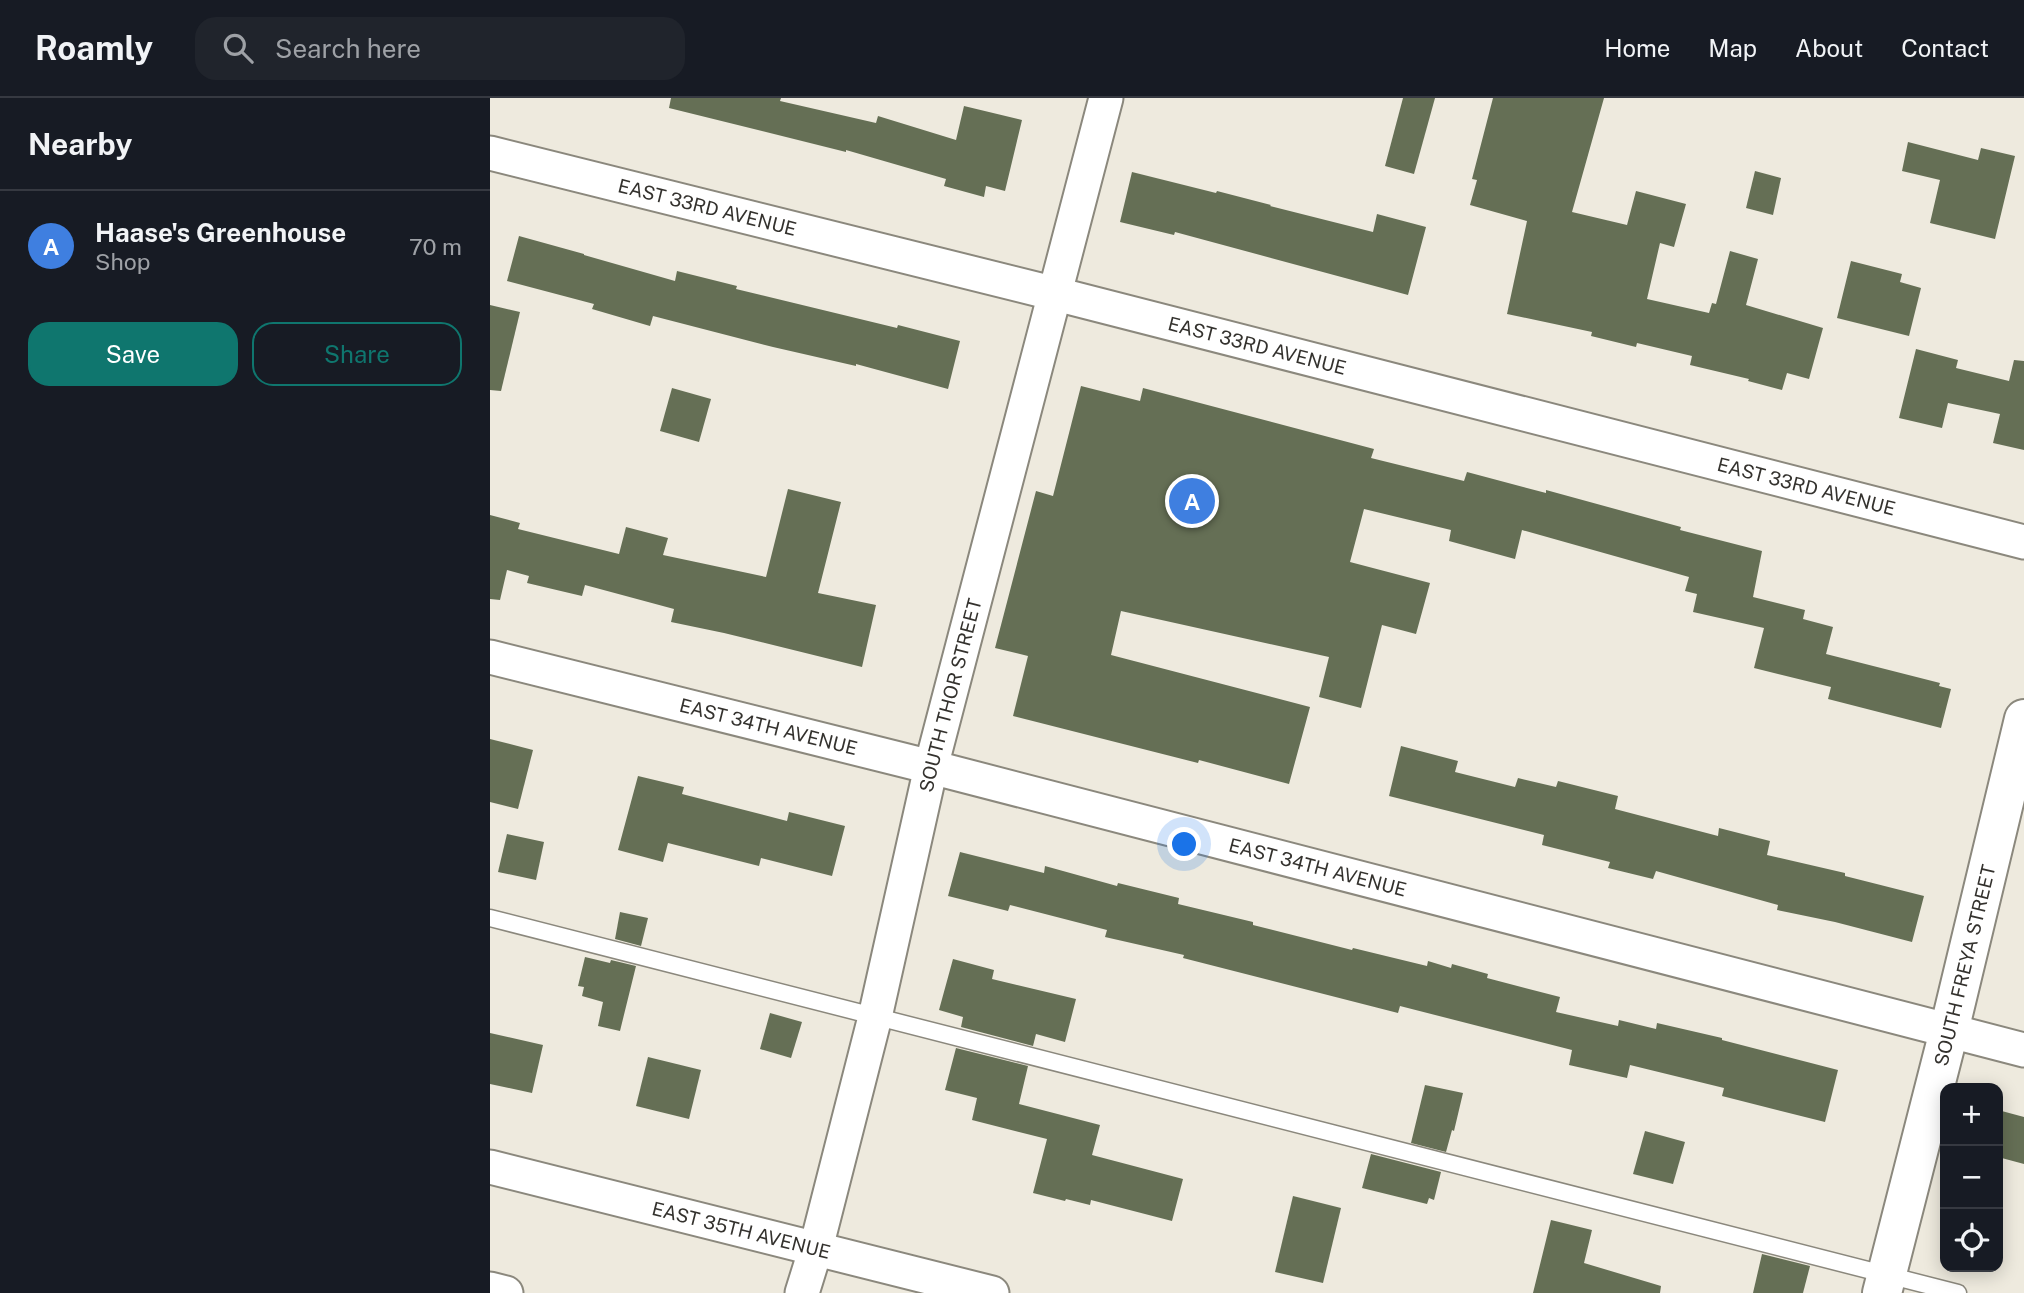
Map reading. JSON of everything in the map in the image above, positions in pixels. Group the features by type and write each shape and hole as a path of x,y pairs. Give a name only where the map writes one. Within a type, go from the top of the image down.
{"main road":[{"name":"SOUTH FREYA STREET","path":"1885,1284 1950,1031 2024,719"}],"street":[{"name":"SOUTH THOR STREET","path":"802,1293 875,1017 931,767 1106,98"},
{"name":"EAST 33RD AVENUE","path":"490,153 1056,294 2024,542"},
{"name":"EAST 34TH AVENUE","path":"490,657 931,767 2024,1050"},
{"name":"EAST 35TH AVENUE","path":"490,1167 992,1293"},
{"path":"490,1289 506,1293"}],"lane":[{"path":"490,918 1885,1284 1958,1293"}],"building":[{"path":"671,98 781,98 780,101 876,123 878,116 956,140 964,106 1022,120 1005,191 986,186 984,197 944,186 946,179 846,150 669,108"},
{"path":"1403,98 1435,98 1414,174 1385,166"},
{"path":"1493,98 1604,98 1572,212 1627,225 1636,191 1686,204 1674,247 1660,243 1647,299 1709,313 1712,303 1716,304 1730,251 1758,259 1746,305 1823,328 1809,379 1787,373 1782,390 1690,365 1692,356 1637,343 1636,347 1591,336 1592,332 1507,314 1527,221 1470,205 1477,180 1472,179"},
{"path":"1908,142 1978,160 1981,148 2015,156 1995,239 1930,223 1940,180 1902,171"},
{"path":"1755,171 1781,178 1773,215 1746,208"},
{"path":"1132,172 1373,232 1377,214 1426,227 1408,295 1175,232 1174,235 1120,222"},
{"path":"519,236 675,281 677,271 737,286 736,289 960,341 948,389 856,364 773,347 653,316 650,326 592,309 594,304 507,281"},
{"path":"1851,261 1902,274 1900,282 1921,288 1909,336 1837,318"},
{"path":"490,305 520,312 501,391 490,390"},
{"path":"1916,349 1958,360 1956,368 2009,381 2014,360 2024,361 2024,450 1993,443 2000,414 1948,403 1942,428 1899,418"},
{"path":"1081,386 1140,401 1143,388 1374,449 1371,458 1464,481 1467,472 1546,493 1546,490 1762,551 1753,597 1805,610 1803,619 1833,627 1826,654 1940,683 1939,686 1951,689 1941,728 1828,699 1831,687 1754,668 1764,628 1693,612 1697,594 1685,591 1689,577 1522,530 1515,559 1449,541 1451,530 1364,509 1350,562 1430,583 1416,634 1382,625 1361,708 1319,697 1329,657 1121,611 1111,655 1310,707 1289,784 1013,716 1028,656 995,648 1036,491 1053,496"},
{"path":"672,388 711,399 699,442 660,431"},
{"path":"788,489 841,502 818,593 876,605 862,667 671,622 674,609 585,585 582,596 527,583 529,576 507,570 500,600 490,599 490,515 520,523 518,529 619,554 626,527 668,538 663,555 766,577"},
{"path":"490,739 533,750 518,809 490,802"},
{"path":"1401,746 1458,761 1455,772 1515,787 1518,778 1556,787 1558,781 1618,796 1615,809 1718,836 1719,828 1770,841 1767,855 1845,873 1845,876 1924,896 1912,942 1777,910 1778,905 1656,871 1653,879 1608,868 1610,862 1542,845 1544,835 1389,796"},
{"path":"638,776 684,787 682,794 787,821 789,812 845,826 832,876 761,858 759,866 668,843 663,862 618,850"},
{"path":"507,834 544,842 536,880 498,872"},
{"path":"960,852 1044,873 1045,866 1117,886 1118,883 1179,898 1178,904 1352,950 1353,948 1427,966 1428,961 1451,968 1452,964 1488,974 1487,978 1560,997 1556,1012 1618,1026 1619,1020 1656,1029 1657,1023 1838,1070 1825,1122 1722,1096 1724,1088 1630,1065 1627,1078 1569,1065 1572,1050 1400,1006 1398,1013 1183,958 1184,955 1105,937 1107,930 1010,905 1008,911 948,896"},
{"path":"620,912 648,918 641,946 615,939"},
{"path":"585,957 636,966 620,1031 598,1026 603,1002 582,996 584,987 578,986"},
{"path":"953,959 994,970 992,979 1076,999 1065,1042 1036,1034 1033,1046 961,1027 963,1017 939,1010"},
{"path":"770,1013 802,1022 791,1058 760,1049"},
{"path":"490,1033 543,1045 532,1093 490,1084"},
{"path":"956,1048 1028,1066 1019,1104 1100,1125 1092,1155 1183,1179 1172,1221 1091,1200 1090,1205 1033,1193 1047,1139 972,1120 977,1098 945,1090"},
{"path":"648,1057 701,1070 689,1119 636,1106"},
{"path":"1425,1085 1463,1093 1446,1152 1411,1143"},
{"path":"2003,1111 2024,1117 2024,1164 2003,1158"},
{"path":"1645,1131 1685,1142 1673,1184 1633,1174"},
{"path":"1371,1154 1441,1172 1434,1200 1429,1198 1427,1204 1362,1188"},
{"path":"1293,1196 1341,1208 1323,1283 1275,1272"},
{"path":"1551,1220 1592,1230 1584,1263 1661,1286 1660,1293 1533,1293"},
{"path":"1762,1254 1810,1266 1803,1293 1753,1293"}],"place":[{"name":"Haase's Greenhouse","path":"1192,501"}]}
